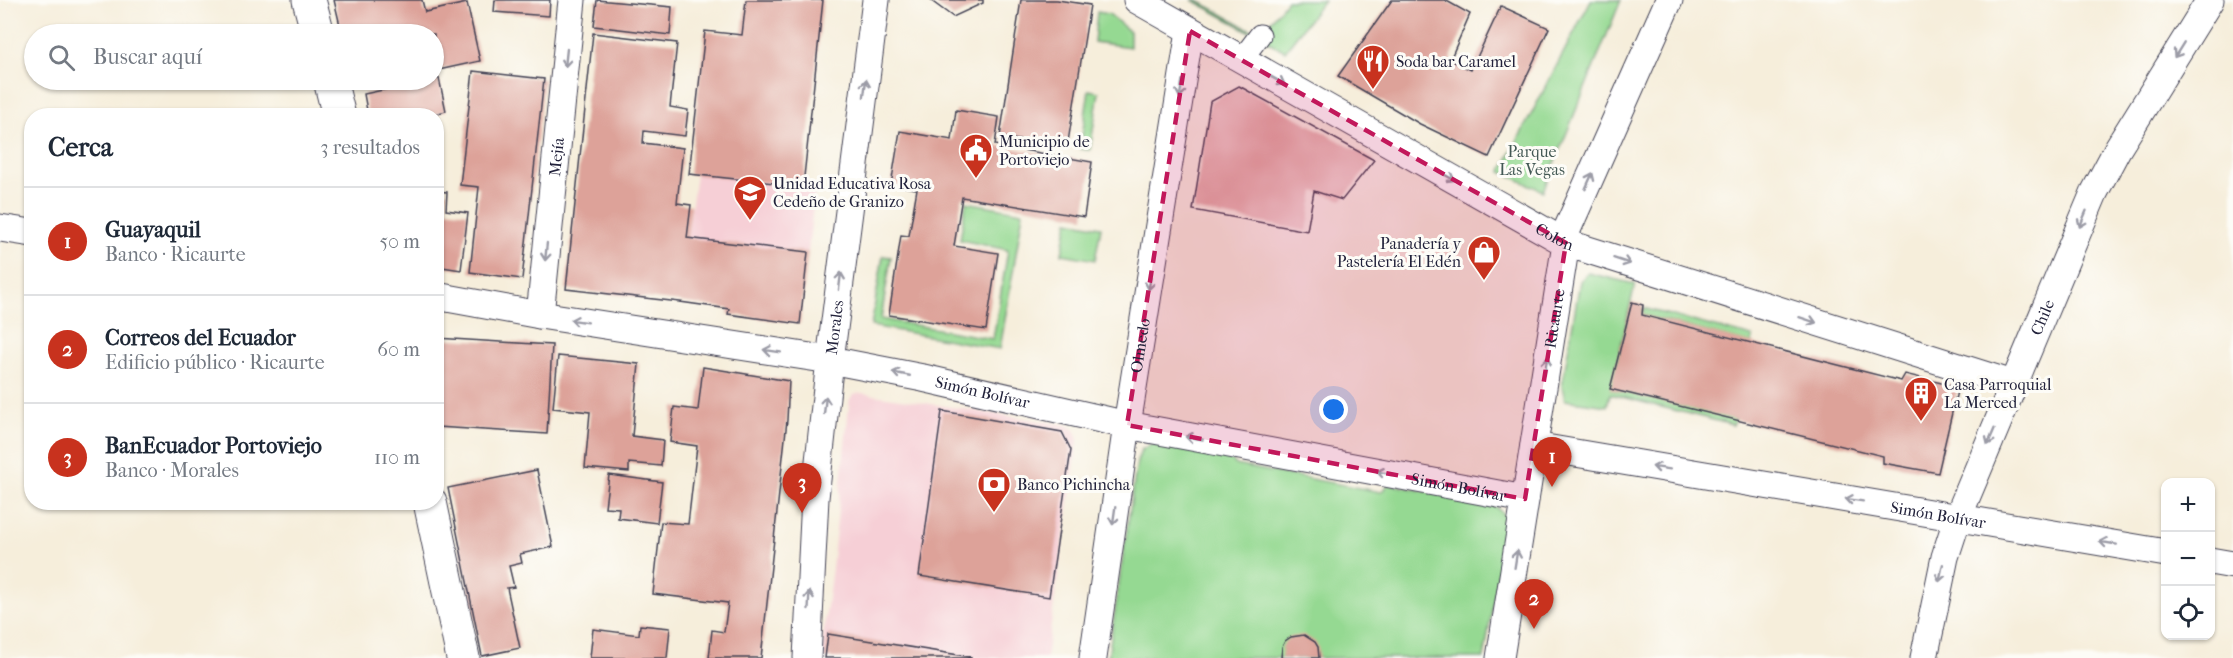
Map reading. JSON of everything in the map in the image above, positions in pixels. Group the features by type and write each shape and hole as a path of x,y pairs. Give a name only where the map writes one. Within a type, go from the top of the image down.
{"street":[{"path":"309,0 315,24"},
{"name":"Mejía","path":"540,315 572,0"},
{"name":"Morales","path":"807,658 814,498 876,0"},
{"name":"Colón","path":"1137,0 1564,242 2013,384"},
{"name":"Ricaurte","path":"1500,658 1564,242 1669,0"},
{"name":"Chile","path":"1924,658 1945,557 1959,517 2013,384 2106,168 2210,0"},
{"name":"Olmedo","path":"1093,658 1127,425 1190,31"},
{"path":"1241,60 1260,35"},
{"path":"332,90 337,108"},
{"path":"0,228 24,232"},
{"name":"Simón Bolívar","path":"444,297 540,315 830,360 923,378 1127,425 1525,500"},
{"name":"Simón Bolívar","path":"1534,446 2161,553"},
{"path":"432,510 463,658"},
{"path":"2215,562 2233,565"}],"highlighted area":[{"path":"1190,31 1566,243 1525,499 1127,425"}],"shaded area":[{"name":"Unidad Educativa Rosa Cedeño de Granizo","path":"696,174 815,188 808,252 687,238"},
{"path":"861,393 1066,425 1073,429 1078,441 1046,658 820,658 850,399 854,394"}],"green space":[{"path":"1192,0 1197,0 1260,35 1287,0 1324,0 1285,51"},
{"name":"Parque Las Vegas","path":"1591,0 1621,0 1543,191 1501,172"},
{"path":"1097,12 1109,14 1130,32 1130,47 1094,42"},
{"path":"1089,90 1099,92 1090,150 1080,149"},
{"path":"966,202 1023,212 1000,349 871,326 883,256 891,257 881,319 993,339 1008,250 960,240"},
{"path":"1068,221 1101,227 1095,260 1062,254"},
{"path":"1588,273 1635,284 1611,389 1735,419 1733,425 1610,394 1607,406 1565,400 1562,386 1580,281"},
{"path":"1643,308 1753,337 1752,344 1642,315"},
{"path":"1151,444 1164,444 1229,456 1236,465 1381,492 1389,484 1494,505 1506,517 1484,658 1108,658 1137,462 1141,450"}],"building":[{"path":"334,0 422,0 425,12 467,3 480,61 444,69 444,24 340,24"},
{"path":"495,0 550,0 549,16 494,12"},
{"path":"597,0 672,7 670,35 594,26"},
{"path":"746,0 823,0 803,186 689,174 705,31 742,35"},
{"path":"930,0 983,0 983,3 953,17"},
{"path":"1021,0 1057,0 1090,5 1067,148 1000,137"},
{"path":"1392,0 1445,0 1470,14 1450,60 1471,70 1501,6 1549,28 1489,157 1420,124 1338,76"},
{"path":"593,33 677,43 670,107 688,110 685,136 644,131 643,143 683,148 677,203 691,205 687,238 808,252 800,324 728,314 729,309 566,289"},
{"path":"473,71 544,79 522,279 470,272 479,187 460,185"},
{"path":"1239,86 1374,160 1342,200 1314,191 1307,231 1193,210 1210,102"},
{"path":"383,90 442,90 446,111 444,112 444,108 367,108 364,94"},
{"path":"956,110 999,117 995,145 1092,162 1084,217 962,197 954,246 998,253 986,330 889,315 901,235 909,236 917,189 891,185 900,131 952,140"},
{"path":"444,192 447,192 446,210 468,213 461,270 444,267"},
{"path":"1632,302 1643,305 1642,315 1901,381 1905,374 1958,387 1938,473 1883,463 1883,456 1610,389"},
{"path":"444,338 552,345 547,434 444,427"},
{"path":"558,356 639,364 632,436 663,440 661,466 629,463 629,472 585,468 590,412 553,408"},
{"path":"703,367 789,381 787,420 761,658 709,658 712,630 724,632 728,603 653,594 661,522 688,524 697,446 670,442 674,407 698,410"},
{"name":"Banco Pichincha","path":"942,411 1062,432 1071,450 1049,597 919,576"},
{"path":"537,470 553,547 520,554 522,563 509,566 514,587 507,588 520,648 482,656 448,488"},
{"path":"609,475 662,482 657,523 618,518 619,508 605,507"},
{"path":"640,625 670,628 667,658 590,658 593,629 639,635"},
{"path":"828,634 971,657 971,658 825,658"},
{"path":"1304,635 1315,642 1319,658 1281,658 1285,641 1291,637"}],"place":[{"name":"Soda bar Caramel","path":"1373,90"},
{"name":"Municipio de Portoviejo","path":"976,179"},
{"name":"Unidad Educativa Rosa Cedeño de Granizo","path":"750,221"},
{"name":"Panadería y Pastelería El Edén","path":"1484,281"},
{"name":"Casa Parroquial La Merced","path":"1921,422"},
{"name":"Guayaquil","path":"1552,487"},
{"name":"BanEcuador Portoviejo","path":"802,513"},
{"name":"Banco Pichincha","path":"994,513"},
{"name":"Correos del Ecuador","path":"1534,629"}]}
